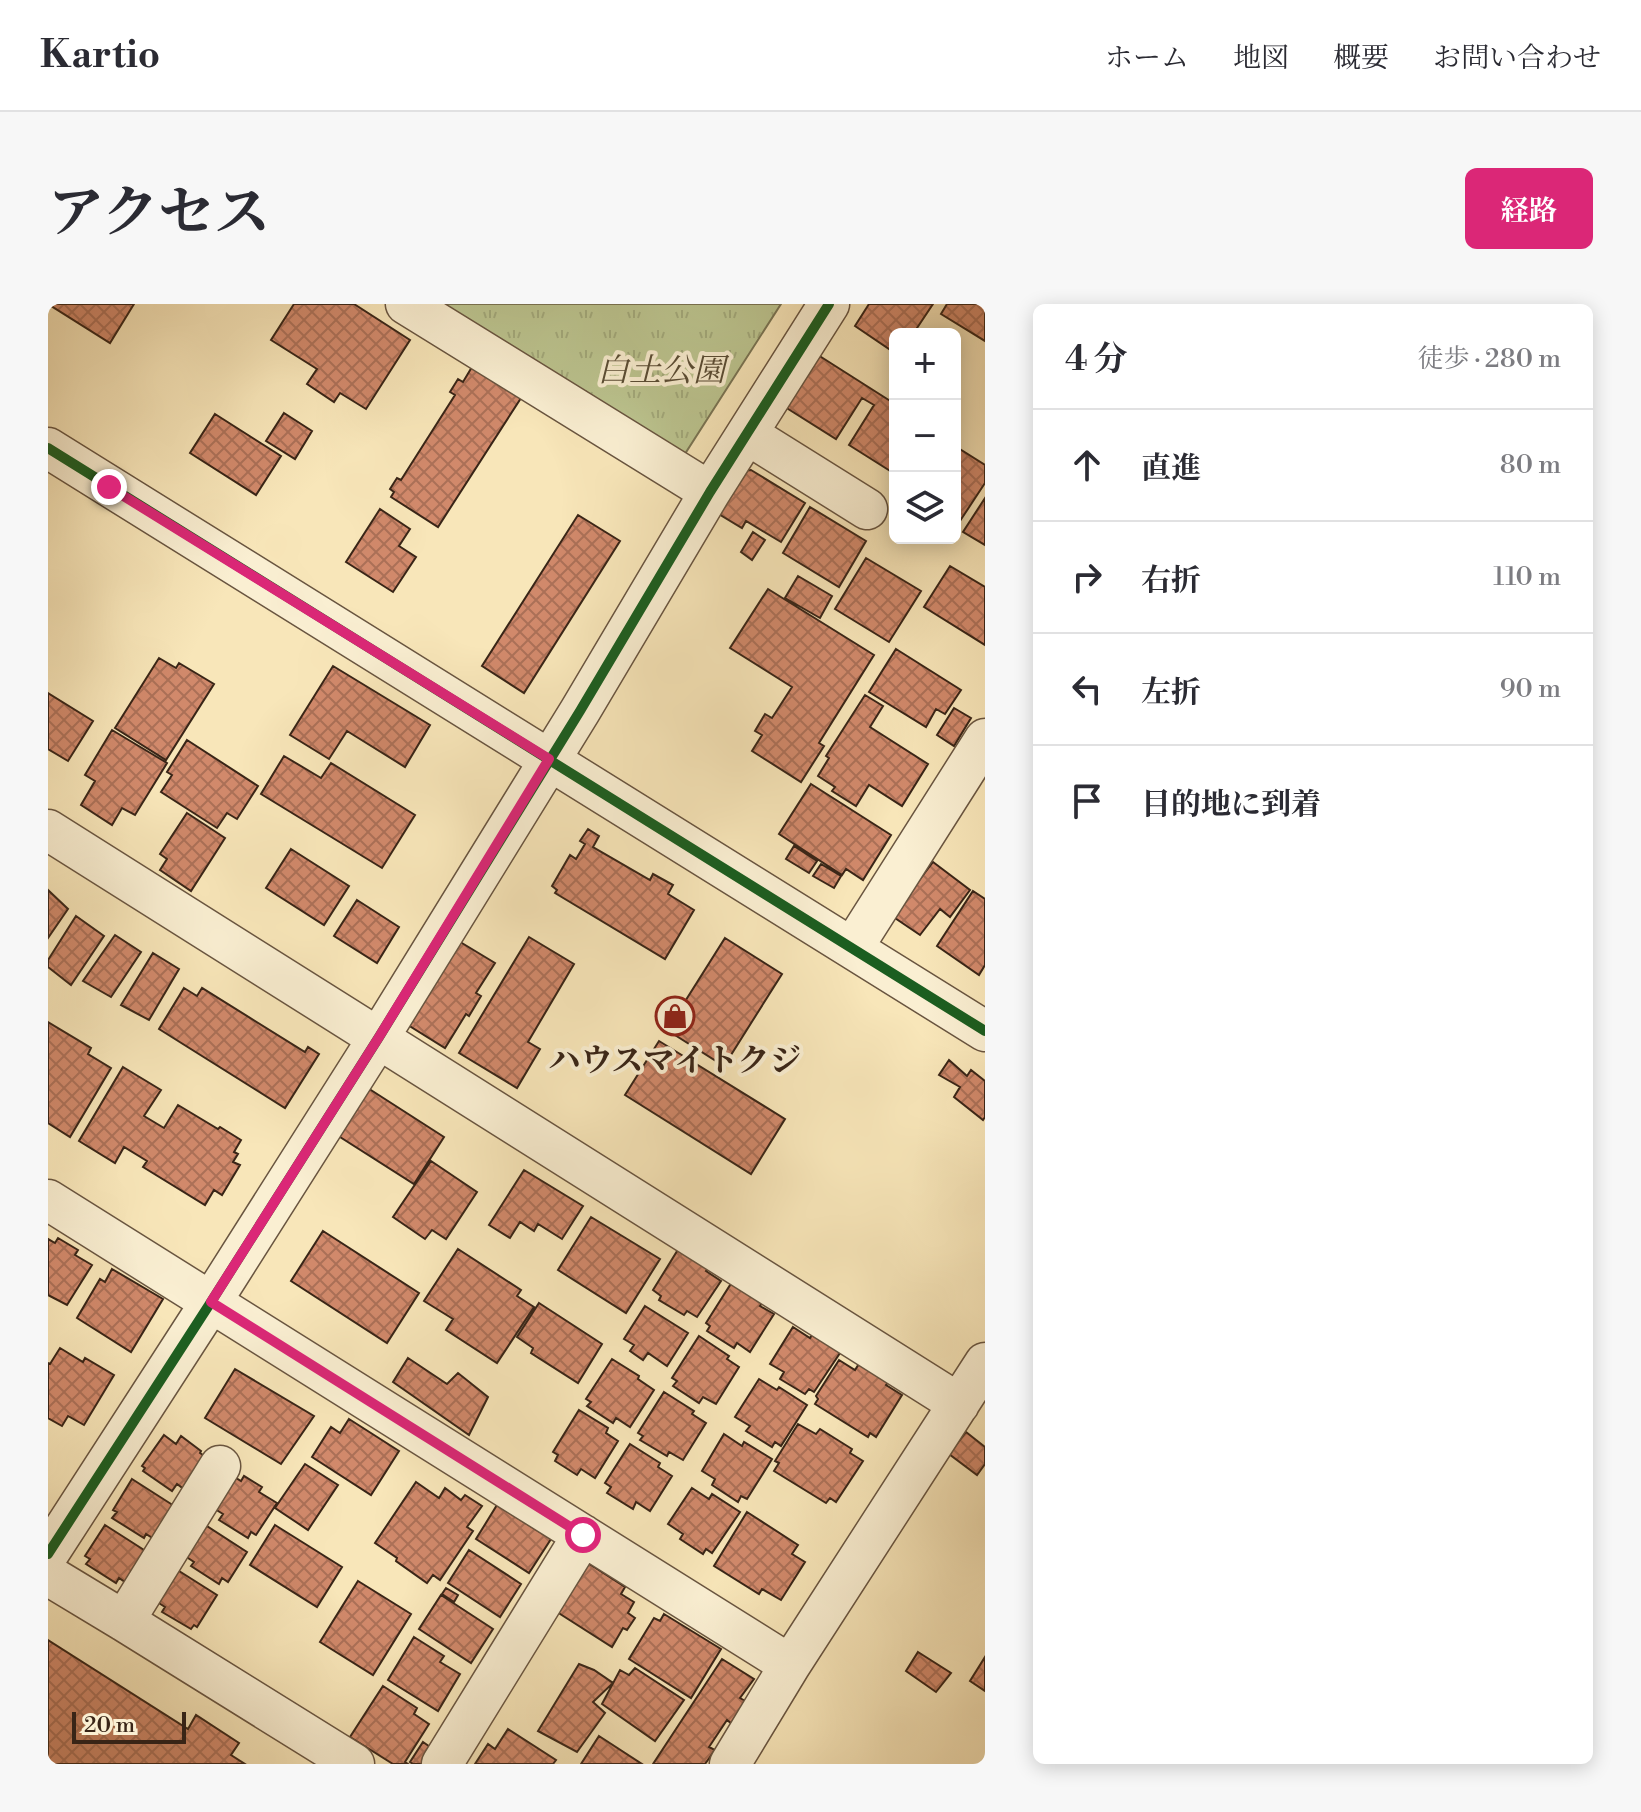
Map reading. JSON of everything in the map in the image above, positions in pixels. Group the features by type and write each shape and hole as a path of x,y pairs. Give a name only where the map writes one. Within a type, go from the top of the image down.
{"street":[{"path":"406,304 710,492"},
{"path":"48,1554 379,1037 710,492 829,304"},
{"path":"747,434 867,509"},
{"path":"48,448 985,1031"},
{"path":"853,947 985,739"},
{"path":"48,830 959,1404"},
{"path":"48,1200 790,1665"},
{"path":"730,1764 790,1665 985,1363"},
{"path":"124,1621 220,1466"},
{"path":"442,1764 583,1535"},
{"path":"48,1575 354,1764"}],"green space":[{"name":"白土公園","path":"437,304 781,304 681,460"}],"building":[{"path":"48,304 134,304 110,343"},
{"path":"294,304 354,304 410,340 366,409 340,393 334,402 307,384 317,369 271,340"},
{"path":"869,304 933,304 917,328 889,328 889,349 855,326"},
{"path":"947,304 985,304 985,341 941,314"},
{"path":"818,355 889,400 889,470 849,445 874,405 862,398 836,439 785,407"},
{"path":"472,367 521,398 438,527 391,497 394,492 390,489 397,478 401,480 455,395 450,392 458,379 463,382"},
{"path":"284,413 312,431 295,459 266,441"},
{"path":"215,414 281,456 256,495 190,453"},
{"path":"961,450 985,465 985,483 961,519"},
{"path":"751,470 805,503 781,542 746,521 742,528 712,510 735,471"},
{"path":"985,498 985,545 963,532"},
{"path":"810,507 866,541 839,587 783,553"},
{"path":"380,509 410,529 399,546 416,557 393,592 346,562"},
{"path":"578,515 620,541 524,693 482,666"},
{"path":"753,532 765,540 752,560 741,552"},
{"path":"866,558 921,591 889,642 835,609"},
{"path":"950,566 985,587 985,645 924,607"},
{"path":"798,576 832,596 820,618 785,598"},
{"path":"768,589 874,655 819,743 824,746 801,782 752,751 762,735 755,731 765,714 772,718 792,687 730,648"},
{"path":"896,649 961,690 945,714 936,709 926,727 869,692"},
{"path":"159,658 176,668 179,663 214,684 166,760 115,728"},
{"path":"333,666 430,725 405,767 347,731 329,759 290,735"},
{"path":"48,693 93,721 68,761 48,749"},
{"path":"865,695 883,706 870,727 928,764 902,806 869,785 856,806 832,791 835,787 818,776 829,758 826,756"},
{"path":"954,708 971,718 954,746 937,735"},
{"path":"112,730 167,763 135,815 122,808 112,825 81,805 95,781 85,775"},
{"path":"187,740 258,786 237,819 227,813 217,828 161,792 172,775 167,772"},
{"path":"284,756 321,778 331,763 415,815 382,868 261,794"},
{"path":"811,784 891,835 863,880 846,869 842,875 779,834"},
{"path":"187,813 225,838 191,891 160,870 167,859 160,854"},
{"path":"588,829 599,836 593,847 650,880 653,874 673,885 668,894 694,910 665,959 555,893 557,890 552,886 570,855 576,859 585,844 580,841"},
{"path":"794,846 817,861 809,873 786,859"},
{"path":"291,849 349,886 324,925 266,888"},
{"path":"933,862 970,890 950,917 940,909 920,935 892,916"},
{"path":"821,864 841,876 834,888 813,876"},
{"path":"48,890 68,909 48,938"},
{"path":"973,891 985,899 985,965 979,975 937,946"},
{"path":"357,900 399,927 377,963 334,936"},
{"path":"76,916 104,936 71,985 48,967 48,960"},
{"path":"447,934 495,963 476,993 481,996 445,1048 395,1017"},
{"path":"115,935 141,952 111,997 83,981"},
{"path":"529,937 574,964 528,1042 540,1049 517,1088 459,1053"},
{"path":"725,938 782,974 724,1066 667,1030"},
{"path":"153,953 179,969 149,1020 121,1005"},
{"path":"184,988 197,996 202,988 305,1052 308,1047 319,1054 285,1108 159,1029"},
{"path":"48,1022 91,1048 88,1054 111,1068 70,1137 48,1123"},
{"path":"659,1041 785,1119 751,1174 625,1095"},
{"path":"949,1060 967,1076 971,1070 985,1081 983,1120 954,1097 960,1087 939,1075"},
{"path":"123,1067 161,1090 144,1116 164,1128 178,1105 241,1140 234,1152 238,1154 233,1162 240,1165 222,1195 214,1190 205,1205 143,1167 147,1161 124,1147 115,1163 79,1141"},
{"path":"360,1083 444,1137 414,1184 329,1130"},
{"path":"431,1161 477,1192 446,1239 432,1230 425,1239 393,1217"},
{"path":"524,1170 583,1206 562,1239 538,1224 534,1231 520,1222 510,1238 489,1225"},
{"path":"591,1217 660,1259 626,1313 558,1270"},
{"path":"323,1231 419,1293 387,1343 291,1281"},
{"path":"58,1238 78,1250 75,1255 92,1265 67,1305 48,1295 48,1239 55,1243"},
{"path":"679,1248 709,1267 706,1271 721,1281 697,1317 687,1311 684,1315 659,1300 661,1296 653,1290"},
{"path":"458,1249 521,1290 517,1296 534,1307 497,1363 446,1330 453,1319 424,1301"},
{"path":"112,1269 163,1299 131,1352 77,1318 100,1279 105,1282"},
{"path":"732,1282 763,1302 760,1306 774,1314 750,1352 737,1343 734,1348 707,1331 710,1326 706,1323"},
{"path":"539,1303 602,1344 578,1383 531,1353 533,1348 517,1337"},
{"path":"645,1306 688,1333 667,1366 648,1353 643,1360 630,1351 634,1345 624,1339"},
{"path":"793,1327 810,1338 814,1332 842,1350 814,1392 809,1389 805,1394 780,1379 784,1372 770,1364"},
{"path":"699,1336 729,1356 727,1359 739,1367 716,1404 703,1397 699,1403 673,1386 677,1381 672,1378"},
{"path":"60,1348 114,1375 84,1425 68,1416 62,1426 48,1418 48,1363"},
{"path":"408,1358 447,1384 458,1373 488,1397 469,1435 393,1382"},
{"path":"612,1359 654,1390 630,1427 616,1418 613,1423 587,1406 591,1402 586,1399"},
{"path":"839,1360 855,1370 860,1362 890,1380 886,1385 902,1395 876,1437 870,1433 868,1437 815,1404 816,1396"},
{"path":"235,1369 314,1416 281,1464 205,1418"},
{"path":"759,1379 777,1390 779,1387 807,1405 781,1446 775,1442 772,1447 746,1431 750,1426 735,1417"},
{"path":"664,1392 694,1411 692,1414 706,1423 683,1460 669,1452 667,1456 640,1440 643,1436 638,1433"},
{"path":"579,1410 608,1428 606,1433 618,1441 595,1478 581,1469 577,1475 555,1461 558,1455 553,1452"},
{"path":"349,1419 399,1451 371,1495 312,1457 331,1427 340,1433"},
{"path":"798,1424 816,1434 820,1429 852,1449 850,1453 863,1461 836,1502 830,1498 826,1503 774,1471 779,1463 775,1461"},
{"path":"966,1432 985,1447 985,1464 977,1475 949,1454"},
{"path":"724,1434 772,1459 747,1499 741,1496 738,1502 712,1485 715,1479 702,1471"},
{"path":"164,1435 176,1444 181,1436 213,1462 193,1496 177,1484 172,1491 143,1471 145,1468 142,1466"},
{"path":"630,1444 660,1463 658,1467 672,1476 650,1511 636,1502 633,1509 607,1493 611,1487 605,1483"},
{"path":"305,1464 338,1485 308,1530 275,1508"},
{"path":"225,1471 241,1481 244,1476 262,1487 259,1492 277,1503 256,1535 251,1532 248,1538 219,1520 223,1514 205,1503"},
{"path":"132,1479 182,1511 162,1544 146,1534 144,1538 112,1518 117,1512 113,1510"},
{"path":"416,1482 439,1498 445,1488 461,1500 465,1495 482,1506 467,1527 473,1531 440,1580 433,1575 427,1583 375,1543"},
{"path":"692,1488 709,1499 712,1494 740,1512 712,1553 706,1549 703,1554 680,1539 683,1534 668,1524"},
{"path":"497,1505 551,1539 529,1573 476,1539"},
{"path":"747,1512 798,1545 792,1554 805,1562 781,1600 762,1589 759,1594 714,1566"},
{"path":"196,1519 247,1552 228,1582 222,1578 219,1584 191,1566 194,1562 176,1550"},
{"path":"105,1525 155,1557 135,1589 119,1578 116,1583 86,1564 90,1559 85,1556"},
{"path":"275,1525 342,1567 317,1607 250,1565"},
{"path":"469,1550 521,1584 500,1617 448,1583"},
{"path":"588,1563 625,1587 621,1594 634,1602 628,1613 635,1618 627,1630 623,1628 612,1647 557,1612"},
{"path":"168,1564 217,1595 197,1627 194,1625 191,1629 162,1612 165,1607 148,1596"},
{"path":"358,1581 411,1614 373,1675 320,1642"},
{"path":"446,1588 458,1595 454,1602 442,1594"},
{"path":"441,1595 493,1629 471,1663 419,1629"},
{"path":"664,1614 721,1649 691,1698 629,1659 654,1618 660,1621"},
{"path":"414,1637 444,1656 440,1662 460,1674 438,1711 388,1680"},
{"path":"48,1640 188,1729 196,1715 239,1743 231,1755 245,1764 48,1764"},
{"path":"918,1652 951,1673 936,1692 906,1671"},
{"path":"985,1657 985,1691 970,1681"},
{"path":"722,1659 754,1679 740,1698 747,1702 732,1724 727,1720 709,1747 715,1750 705,1764 653,1764"},
{"path":"579,1664 613,1683 593,1702 605,1713 577,1752 538,1731"},
{"path":"635,1668 684,1700 655,1741 602,1704 620,1670 629,1675"},
{"path":"383,1686 417,1708 414,1714 429,1724 405,1762 408,1764 393,1764 350,1737"},
{"path":"508,1729 556,1760 553,1764 475,1764 488,1744 495,1749"},
{"path":"599,1736 642,1764 581,1764"},
{"path":"423,1742 433,1749 423,1764 413,1764 410,1762"}],"cycle path":[{"path":"48,1554 379,1037 580,711 710,492 829,304"},
{"path":"48,448 985,1031"}],"place":[{"name":"ハウスマイトクジ","path":"675,1016"}],"route":[{"path":"109,487 549,759 379,1037 211,1302 583,1535"}]}
